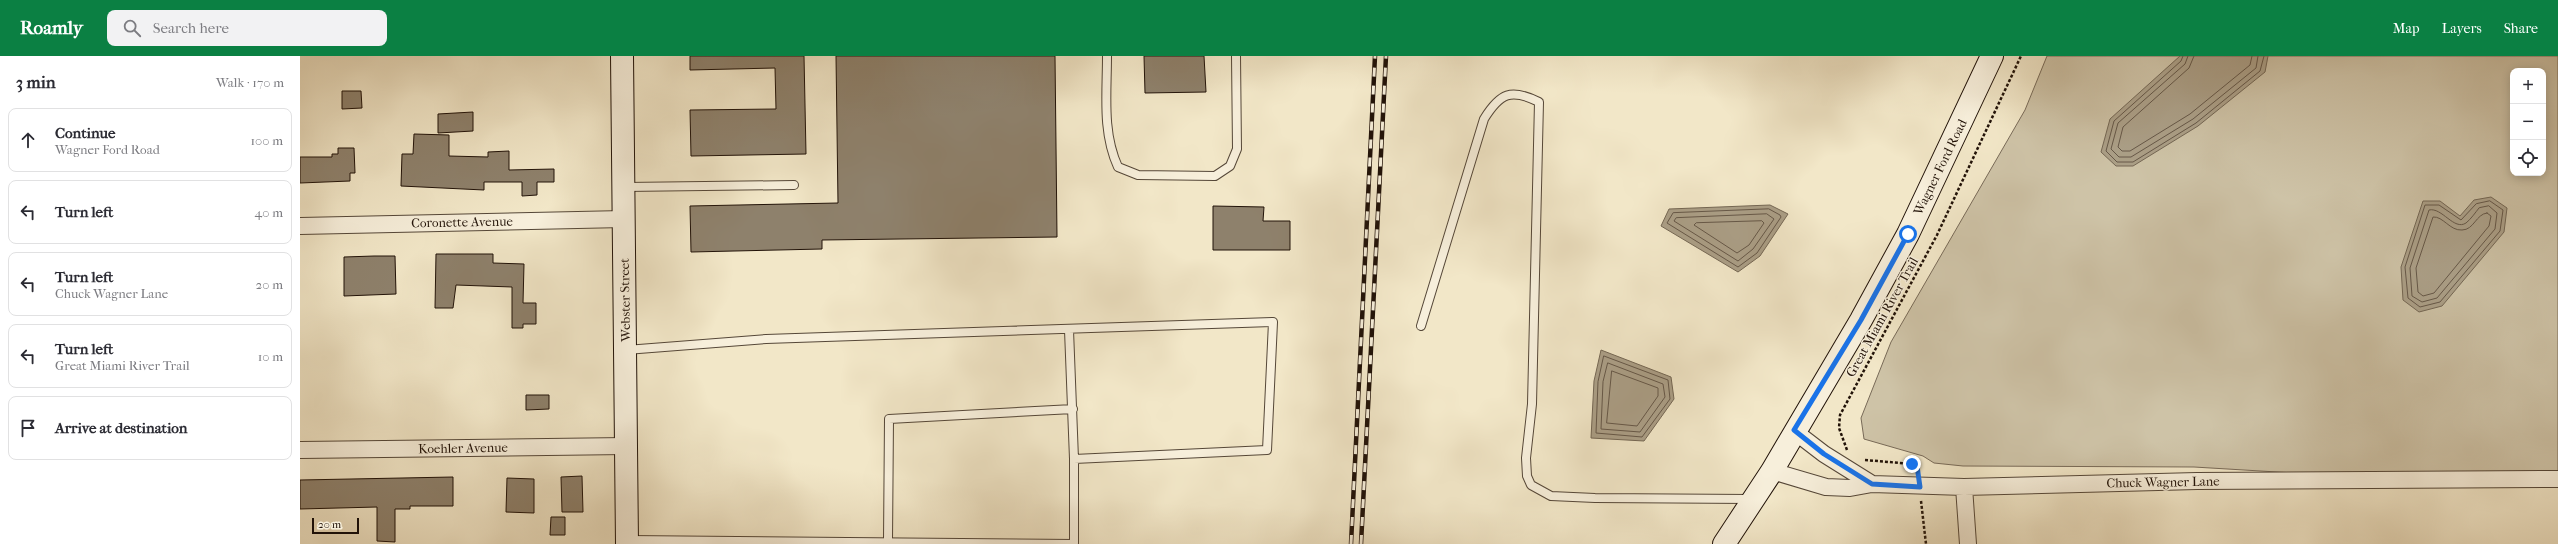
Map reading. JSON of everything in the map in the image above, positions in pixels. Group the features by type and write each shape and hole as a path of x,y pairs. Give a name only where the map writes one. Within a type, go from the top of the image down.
{"main road":[{"name":"Webster Street","path":"622,56 627,542"},
{"name":"Wagner Ford Road","path":"1724,544 1752,499 1772,471 1794,430 1861,320 1908,234 1992,56"}],"street":[{"name":"Coronette Avenue","path":"300,226 624,219"},
{"path":"1794,430 1824,454 1872,484"},
{"name":"Koehler Avenue","path":"300,450 626,446"},
{"name":"Chuck Wagner Lane","path":"1772,471 1826,487 1850,488 1872,484 1920,487 2198,481 2558,479"},
{"path":"1964,486 1968,544"}],"lane":[{"path":"1107,56 1107,130 1110,150 1118,168 1138,175 1215,176 1230,166 1237,149 1236,56"},
{"path":"1421,326 1484,119 1492,106 1501,98 1511,93 1524,95 1539,102 1532,404 1526,458 1527,476 1531,486 1551,496 1587,498 1752,499"},
{"path":"623,187 794,185"},
{"path":"625,350 766,339 1273,322 1267,450 1074,458"},
{"path":"627,542 888,541 1074,543 1073,409 1069,330"},
{"path":"888,541 889,419 1073,409"}],"path":[{"name":"Great Miami River Trail","path":"1848,452 1842,441 1839,428 1840,415 1938,235 2021,56"},
{"path":"1858,458 1867,461 1912,464 1917,466 1919,470 1926,544"}],"shaded area":[{"path":"2047,56 2558,56 2558,479 2427,481 2194,467 1963,466 1934,463 1923,456 1864,439 1861,418 1891,342 2025,110"}],"water":[{"path":"2180,56 2268,56 2265,72 2198,126 2133,166 2116,166 2101,152 2110,119"},
{"path":"2491,197 2507,208 2504,232 2442,306 2419,312 2403,300 2401,267 2423,201 2440,201 2460,216 2474,200"},
{"path":"1770,205 1788,214 1760,256 1738,272 1661,226 1669,209"},
{"path":"1601,350 1671,377 1674,399 1644,441 1591,438 1594,381"}],"building":[{"path":"690,56 804,56 806,154 691,156 690,110 776,109 775,68 690,70"},
{"path":"836,56 1055,56 1057,237 822,240 822,249 691,252 690,206 838,203"},
{"path":"1144,56 1204,56 1206,92 1145,93"},
{"path":"342,91 361,91 362,108 342,109"},
{"path":"473,112 473,131 438,133 438,114"},
{"path":"414,134 449,135 449,156 488,157 488,152 509,151 509,170 554,169 554,182 537,182 537,195 522,196 522,182 484,182 484,190 401,186 402,154 413,154"},
{"path":"338,148 354,148 355,173 350,173 350,181 300,183 300,157 332,157 332,154 338,154"},
{"path":"1213,206 1264,207 1263,221 1290,221 1290,250 1213,250"},
{"path":"436,254 493,254 493,263 524,264 523,303 536,303 536,324 523,324 523,328 512,328 512,287 456,285 453,308 435,308"},
{"path":"395,256 396,294 344,296 344,257"},
{"path":"526,395 549,395 549,409 526,410"},
{"path":"582,476 583,512 562,512 561,477"},
{"path":"453,477 453,506 410,506 410,509 395,509 395,542 377,541 377,507 300,509 300,480"},
{"path":"507,478 534,479 534,513 506,512"},
{"path":"551,517 565,517 565,535 550,535"}],"railway":[{"path":"1351,544 1375,56"},
{"path":"1361,544 1386,56"}],"route":[{"path":"1908,234 1861,320 1794,430 1824,454 1872,484 1920,487 1919,470 1917,466 1912,464"}]}
